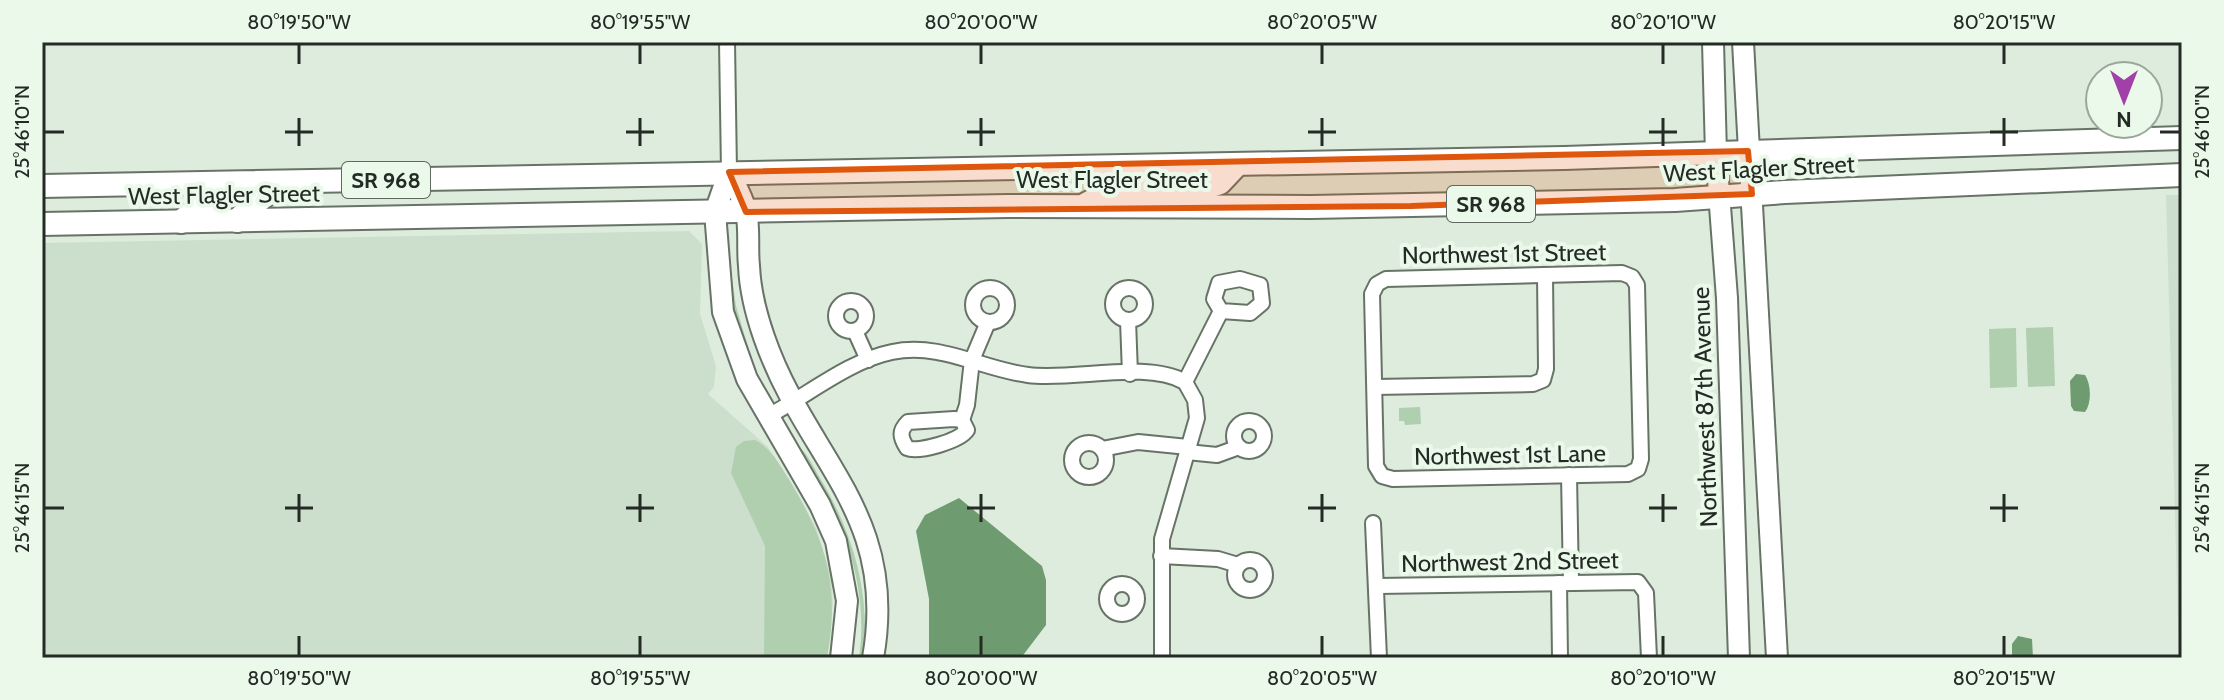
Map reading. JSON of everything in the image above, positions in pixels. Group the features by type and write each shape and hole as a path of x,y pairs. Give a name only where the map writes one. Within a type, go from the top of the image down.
{"main road":[{"name":"Northwest 87th Avenue","path":"1713,42 1716,154 1727,298 1739,658"},
{"path":"1743,42 1777,658"},
{"name":"West Flagler Street","path":"42,186 1716,154 2182,138"},
{"path":"1081,206 1116,188 1211,186 1220,183 1238,164"},
{"path":"729,172 746,212 754,302 770,352 851,497 870,545 879,609 873,658"},
{"path":"729,172 715,212 717,268 725,317 742,368 824,512 837,546 847,601 841,658"},
{"name":"West Flagler Street","path":"42,224 1081,206 1348,207 1719,197 2182,175"},
{"path":"237,221 248,206 267,198 280,182"},
{"path":"181,222 195,206 217,196 227,183"}],"street":[{"path":"727,42 729,172"},
{"name":"Northwest 1st Street","path":"1375,387 1372,294 1377,284 1386,279 1622,273 1632,277 1637,285 1641,459 1638,469"},
{"path":"1375,387 1533,384 1543,380 1546,369 1545,275"},
{"path":"1185,382 1221,311"},
{"path":"1128,320 1130,374"},
{"path":"962,420 967,405 972,360 988,322"},
{"path":"855,331 868,360"},
{"path":"768,416 868,360 892,352 920,349 1030,375 1166,375 1185,382 1197,409 1188,450 1165,522 1160,594 1162,658"},
{"name":"Northwest 1st Lane","path":"1375,387 1376,466 1382,476 1393,479 1628,474 1638,469"},
{"path":"1102,449 1138,442 1217,455 1239,447"},
{"path":"1560,658 1569,475"},
{"path":"1373,523 1379,658"},
{"path":"1161,556 1218,559 1238,565"},
{"name":"Northwest 2nd Street","path":"1378,586 1633,581 1642,585 1646,593 1649,658"},
{"path":"1137,594 1160,594"}],"highlighted area":[{"path":"1748,151 1752,194 1411,206 746,212 729,172"}],"shaded area":[{"path":"2166,195 2182,195 2182,658 2179,658"},
{"path":"689,231 702,244 700,314 716,366 714,387 708,394 768,447 816,527 831,577 833,603 827,658 42,658 42,243"},
{"path":"728,250 736,306 753,364 733,308"},
{"path":"2053,327 2055,386 2028,387 2026,328"},
{"path":"2016,328 2017,387 1990,388 1989,329"},
{"path":"2076,374 2085,375 2089,383 2090,399 2085,412 2074,411 2071,406 2070,381"},
{"path":"1420,407 1421,424 1405,425 1404,421 1399,421 1399,408"},
{"path":"755,440 771,453 783,469 803,503 821,545 831,587 831,633 827,658 764,658 765,546 731,473 736,447 744,441"},
{"path":"800,448 832,499 850,542 862,587 864,658 859,658 860,598 852,558 838,520"},
{"path":"959,498 1042,566 1046,580 1046,625 1021,658 929,658 929,599 916,531 925,515"},
{"path":"2018,636 2032,639 2033,658 2012,658 2012,644"}]}
